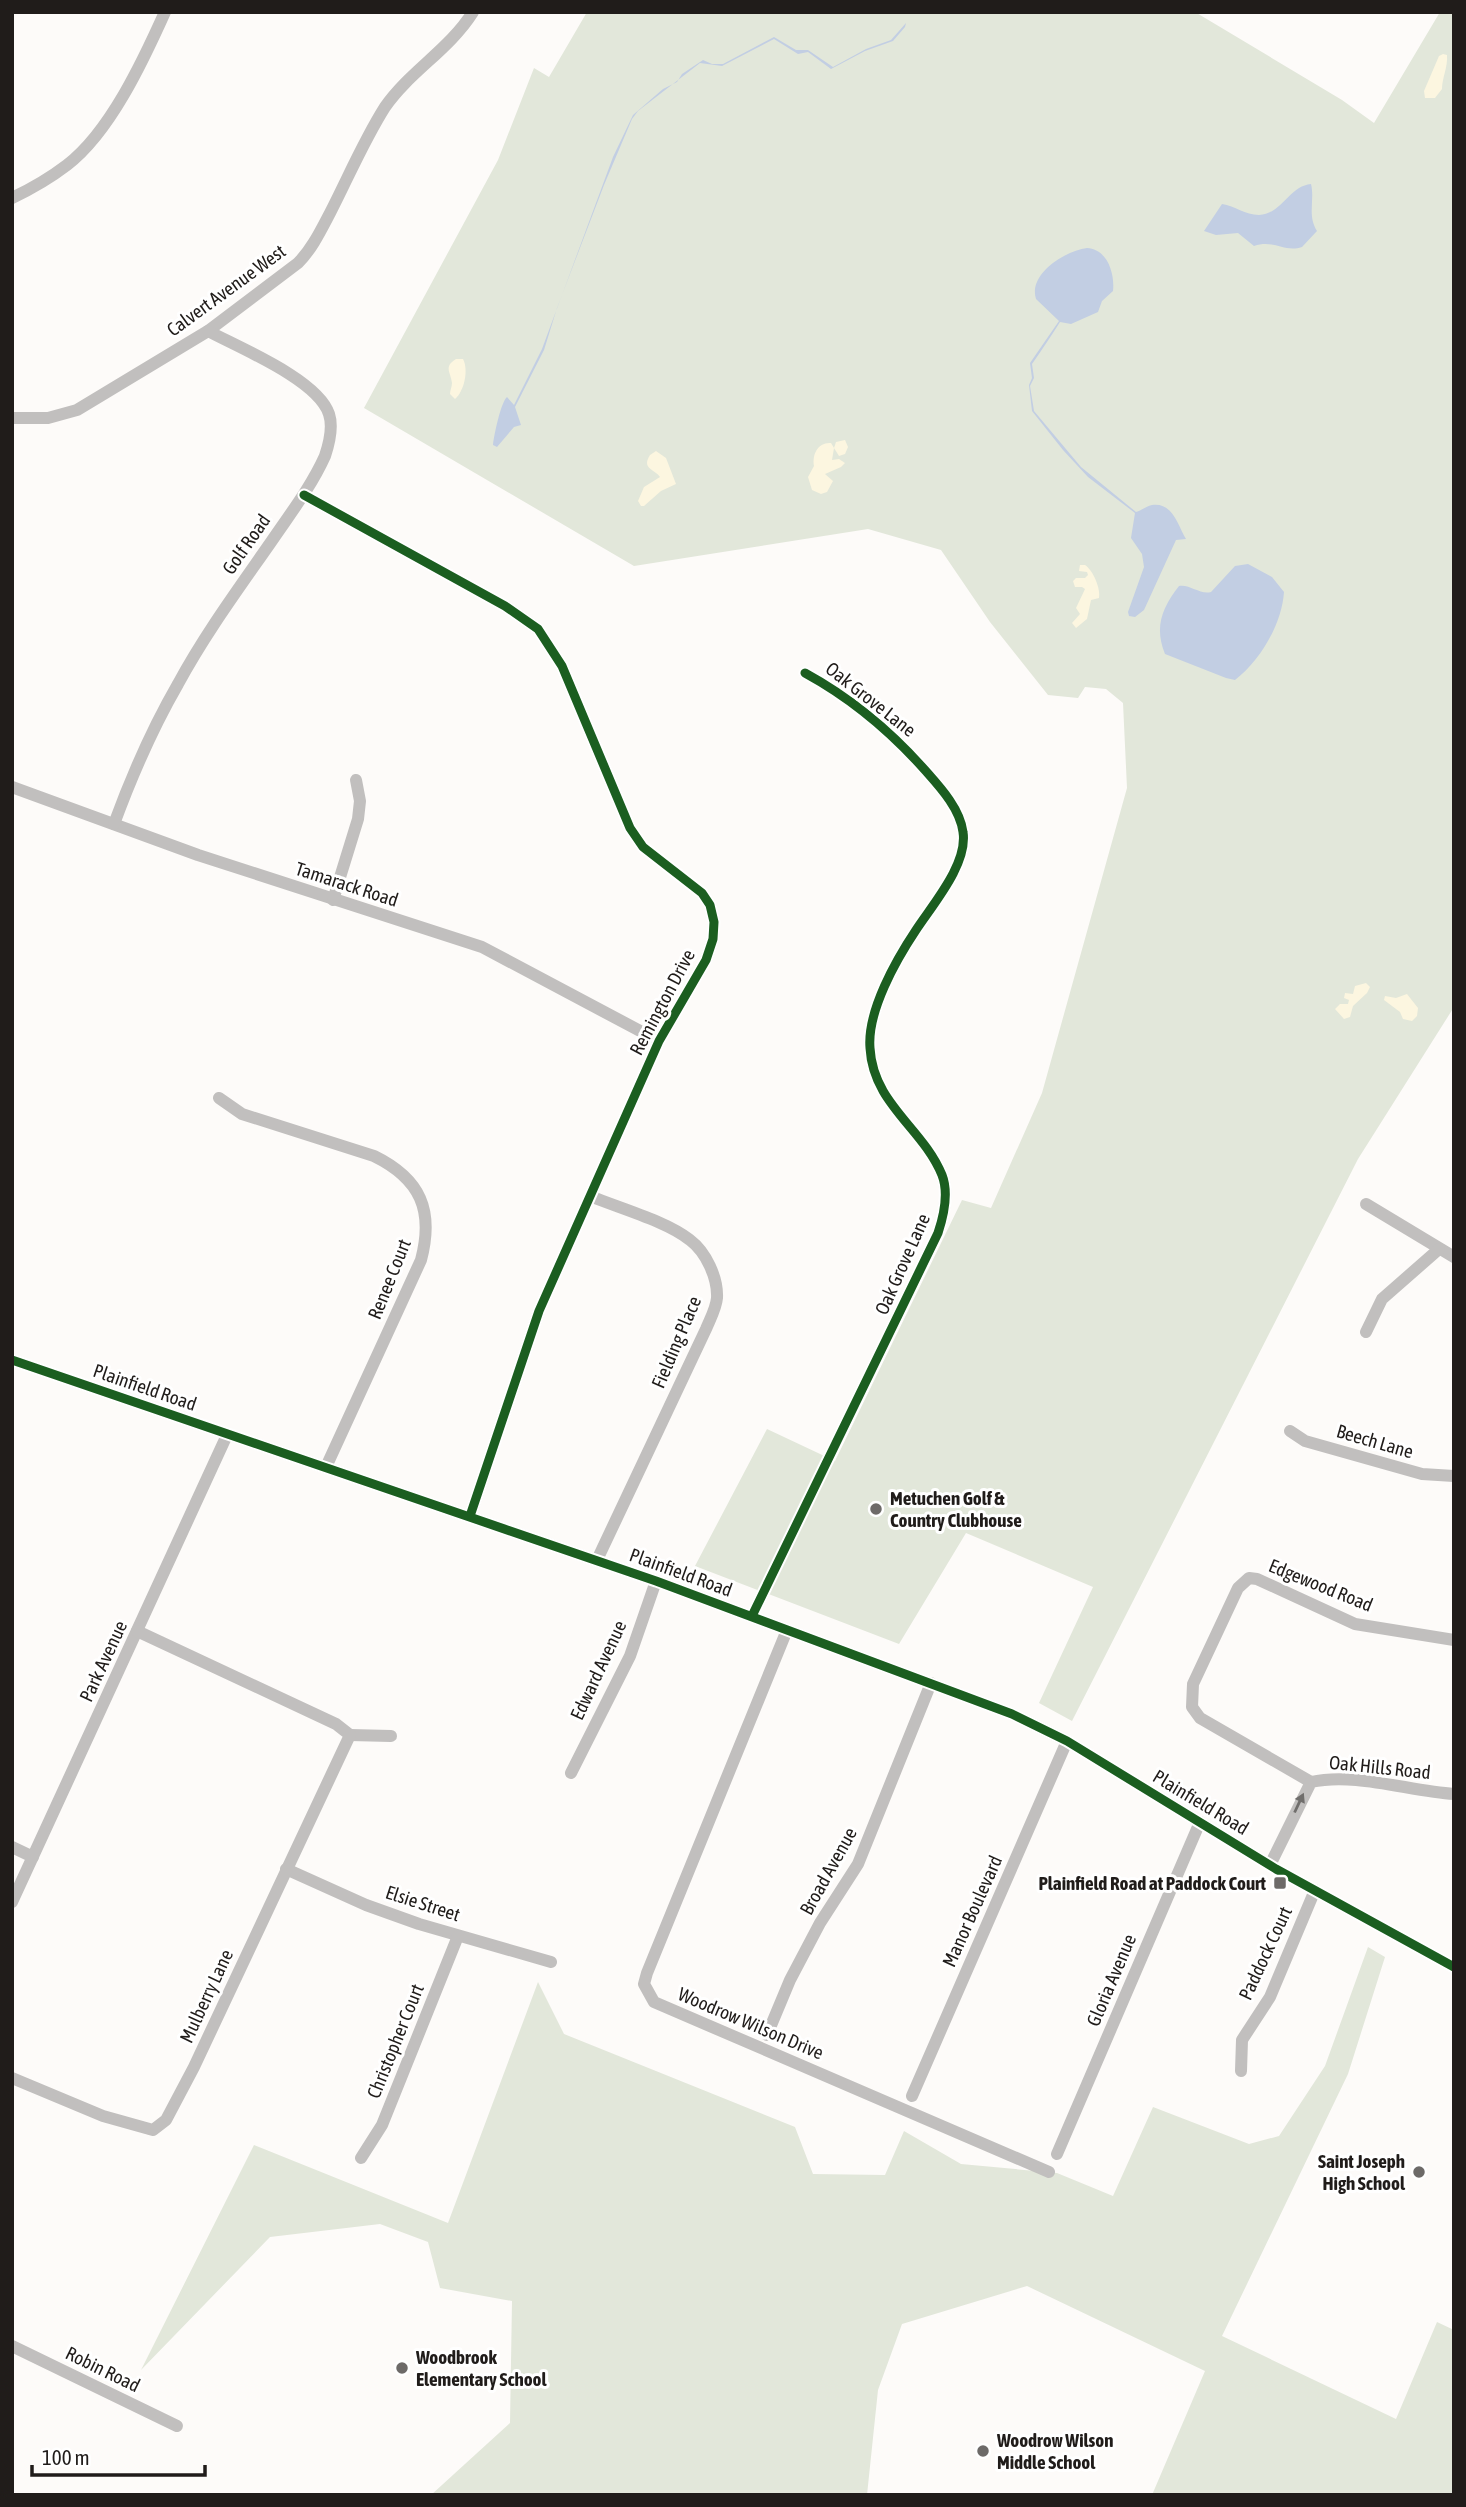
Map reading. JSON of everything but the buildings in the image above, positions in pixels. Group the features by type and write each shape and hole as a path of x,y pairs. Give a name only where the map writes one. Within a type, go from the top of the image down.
{"street":[{"path":"12,198 69,164 93,140 131,79 165,12"},
{"name":"Calvert Avenue West","path":"12,418 48,418 77,410 208,331 287,272 307,254 390,100 411,77 448,45 473,12"},
{"name":"Golf Road","path":"114,824 136,766 179,680 304,495 326,454 330,432 329,414 320,398 304,383 208,331"},
{"name":"Remington Drive","path":"304,495 522,616 538,629 551,646 570,685 630,828 643,847 702,893 710,905 714,922 713,939 706,960 659,1041 539,1311 470,1517"},
{"name":"Oak Grove Lane","path":"752,1616 938,1233 945,1209 943,1177 932,1157 876,1079 869,1045 871,1029 885,986 914,933 958,864 964,844 963,831 950,801 912,755 829,686 805,673"},
{"path":"333,900 358,819 360,801 356,780"},
{"name":"Tamarack Road","path":"12,787 198,855 482,947 659,1041"},
{"name":"Renee Court","path":"219,1098 242,1114 386,1161 412,1186 426,1213 428,1228 421,1260 326,1467"},
{"name":"Fielding Place","path":"590,1196 667,1227 691,1240 712,1270 717,1298 706,1329 597,1560"},
{"path":"1366,1204 1454,1257"},
{"path":"1366,1332 1382,1299 1439,1249"},
{"name":"Plainfield Road","path":"12,1360 597,1560 1012,1714 1067,1741 1270,1865 1454,1966"},
{"name":"Beech Lane","path":"1290,1430 1305,1441 1422,1474 1454,1475"},
{"name":"Park Avenue","path":"12,1902 227,1435"},
{"name":"Edgewood Road","path":"1311,1782 1200,1718 1192,1707 1193,1684 1233,1597 1243,1582 1249,1578 1268,1582 1355,1624 1454,1640"},
{"name":"Edward Avenue","path":"570,1773 630,1656 656,1581"},
{"name":"Woodrow Wilson Drive","path":"787,1630 644,1984 654,2002 1049,2172"},
{"path":"137,1632 336,1724 350,1735 391,1735"},
{"name":"Broad Avenue","path":"767,2035 796,1968 820,1923 858,1864 931,1683"},
{"name":"Mulberry Lane","path":"12,2078 103,2116 153,2130 166,2120 194,2067 350,1735"},
{"name":"Manor Boulevard","path":"912,2096 1067,1741"},
{"name":"Oak Hills Road","path":"1270,1865 1311,1782 1345,1779 1454,1794"},
{"name":"Gloria Avenue","path":"1057,2154 1200,1822"},
{"path":"12,1847 33,1857"},
{"name":"Elsie Street","path":"286,1870 366,1905 458,1936 551,1962"},
{"name":"Paddock Court","path":"1241,2071 1242,2040 1270,1997 1315,1890"},
{"name":"Christopher Court","path":"361,2158 382,2125 458,1936"},
{"name":"Robin Road","path":"12,2346 177,2426"}],"shaded area":[{"path":"587,12 1195,12 1342,100 1374,123 1440,12 1454,12 1454,1007 1358,1159 1072,1721 1039,1703 1093,1587 966,1533 899,1644 695,1566 767,1429 835,1461 962,1200 991,1208 1042,1093 1127,788 1123,703 1106,689 1085,687 1078,698 1048,695 990,622 941,550 868,529 634,566 364,408 498,160 534,68 549,77"},
{"path":"1368,1947 1385,1957 1348,2074 1222,2336 1396,2419 1437,2322 1454,2330 1454,2495 1152,2495 1205,2371 1027,2286 902,2324 878,2390 867,2495 431,2495 510,2423 512,2301 440,2288 428,2242 380,2224 270,2237 141,2370 254,2145 448,2223 538,1982 564,2034 795,2127 813,2174 885,2175 904,2131 961,2164 1057,2173 1113,2196 1153,2107 1249,2144 1279,2136 1325,2066"}],"sand":[{"path":"1447,55 1447,59 1442,89 1435,98 1425,98 1424,91 1439,56"},
{"path":"456,359 463,359 465,375 461,391 455,399 450,394 452,383 449,367"},
{"path":"845,440 848,447 845,454 839,456 834,448 836,442"},
{"path":"831,443 834,448 832,460 839,459 845,463 825,474 833,481 827,492 821,494 812,490 808,477 819,447"},
{"path":"656,451 666,458 676,484 641,506 638,501 644,487 660,477 647,463 650,455"},
{"path":"1080,565 1085,565 1091,571 1098,585 1099,598 1091,600 1087,619 1076,628 1072,623 1080,614 1076,608 1085,589 1075,587 1073,581 1088,575 1087,572 1079,571"},
{"path":"1366,983 1370,987 1367,993 1353,1006 1350,1017 1344,1019 1335,1009 1340,1004 1348,1004 1349,1000 1344,998 1345,993 1353,994 1355,986"},
{"path":"1407,994 1418,1008 1417,1016 1412,1021 1403,1019 1400,1012 1384,1000 1385,996 1396,998"}],"water":[{"path":"906,23 893,41 865,51 831,69 808,52 798,54 774,39 722,66 700,63 678,80 682,74 703,60 712,64 723,64 774,37 796,50 808,50 833,67 866,49 891,40"},
{"path":"673,84 638,111 632,119 562,295 613,157 633,115 663,89"},
{"path":"1311,184 1312,219 1317,231 1302,247 1267,244 1254,246 1238,233 1216,235 1204,231 1222,204 1259,215 1274,210 1297,190"},
{"path":"1087,248 1094,249 1105,257 1113,277 1113,291 1102,301 1098,312 1071,324 1060,322 1032,364 1034,378 1030,386 1034,411 1081,467 1136,512 1152,505 1165,507 1174,516 1186,539 1176,540 1144,610 1135,617 1129,616 1128,612 1144,567 1142,554 1131,538 1135,513 1088,477 1032,411 1029,385 1032,378 1030,363 1059,321 1036,299 1037,281 1050,265 1059,259"},
{"path":"556,311 544,350 515,407 521,425 514,427 497,447 493,445 502,405 507,397 514,405 542,349"},
{"path":"1248,564 1272,577 1284,592 1274,629 1253,663 1235,680 1165,654 1160,626 1164,610 1179,586 1211,592 1235,566"}],"cycle path":[{"path":"304,495 505,606 538,629 562,666 630,828 643,847 702,893 710,905 714,922 713,939 706,960 659,1041 539,1311 470,1516"},
{"path":"752,1616 938,1233 945,1197 944,1182 934,1158 880,1085 873,1068 870,1034 884,986 908,942 955,870 963,844 961,823 942,790 898,742 853,704 805,673"},
{"path":"12,1360 656,1581 1012,1714 1067,1741 1276,1869 1454,1967"}],"place":[{"name":"Metuchen Golf & Country Clubhouse","path":"876,1509"},
{"name":"Plainfield Road at Paddock Court","path":"1280,1883"},
{"name":"Saint Joseph High School","path":"1419,2172"},
{"name":"Woodbrook Elementary School","path":"402,2368"},
{"name":"Woodrow Wilson Middle School","path":"983,2451"}]}
